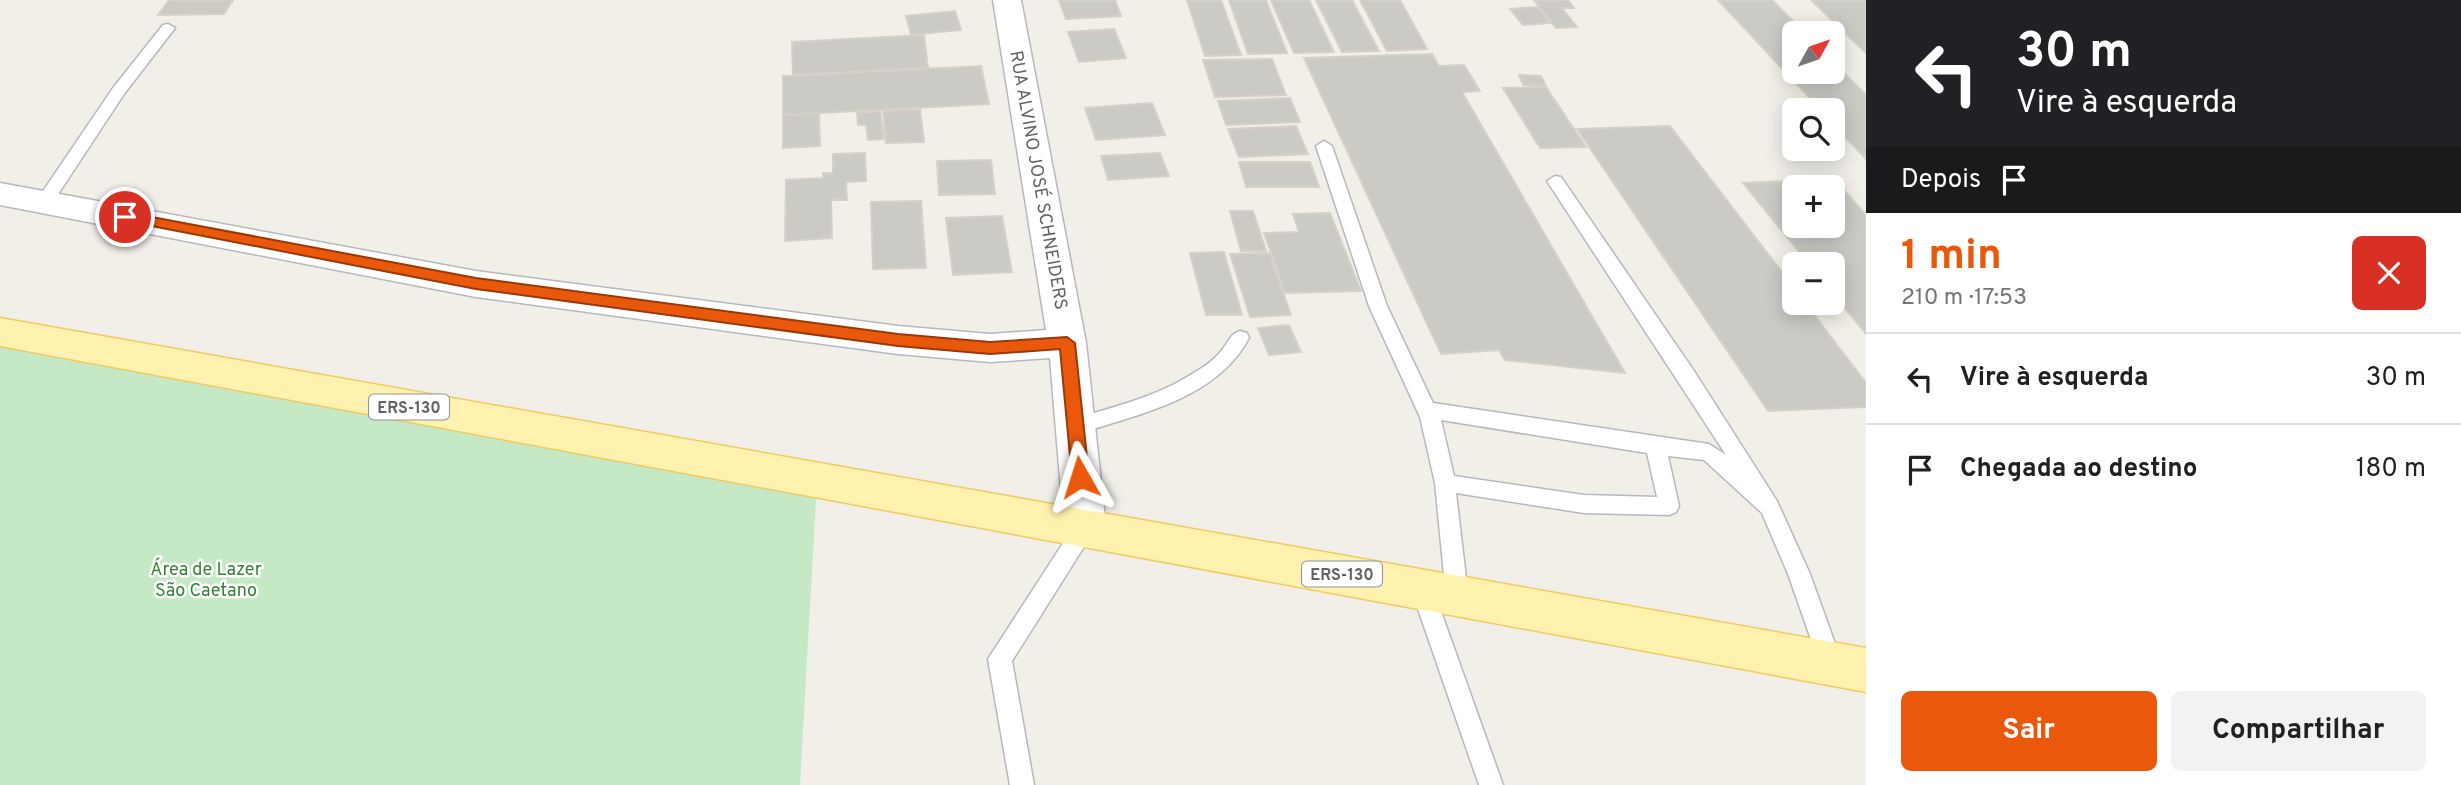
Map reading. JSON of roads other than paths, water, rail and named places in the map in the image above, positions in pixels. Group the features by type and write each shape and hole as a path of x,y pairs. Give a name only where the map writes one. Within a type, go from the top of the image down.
{"main road":[{"name":"ERS-130","path":"0,332 1848,667"}],"street":[{"name":"RUA ALVINO JOSÉ SCHNEIDERS","path":"1007,0 1067,343 1085,527"},
{"path":"0,194 476,284 898,340 990,348 1067,343"}],"lane":[{"path":"45,201 118,91 169,28"},
{"path":"1324,146 1378,306 1426,410 1445,483 1440,592 1491,785"},
{"path":"1555,181 1687,376 1770,507 1799,574 1848,667"},
{"path":"1075,427 1180,392 1210,372 1234,351 1240,338"},
{"path":"1426,410 1709,452 1770,507"},
{"path":"1445,483 1584,504 1669,506 1656,446"},
{"path":"1022,785 1000,659 1085,527"}],"park label":[{"name":"Área de Lazer São Caetano","path":"206,579"}]}
